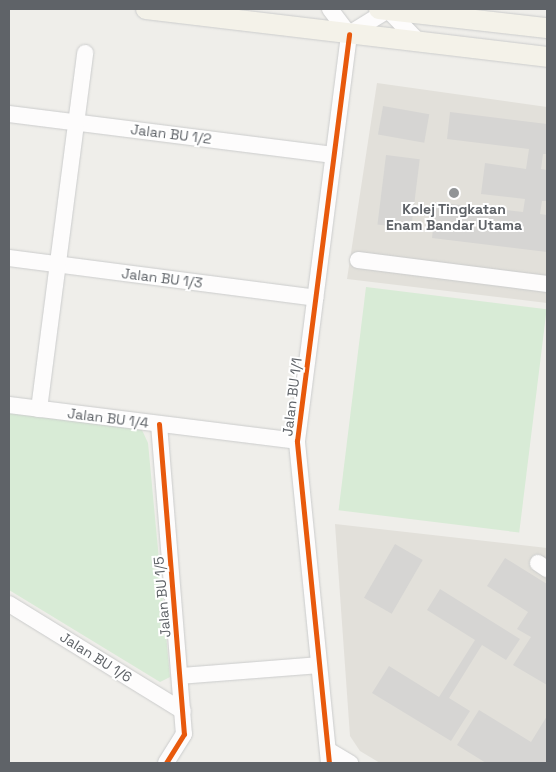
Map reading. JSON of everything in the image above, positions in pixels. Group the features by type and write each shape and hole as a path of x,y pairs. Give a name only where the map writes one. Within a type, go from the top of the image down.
{"main road":[{"path":"146,9 547,57"},
{"path":"385,9 547,28"}],"street":[{"path":"330,9 349,34 385,9 419,42"},
{"name":"Jalan BU 1/1","path":"328,757 297,441 349,34"},
{"path":"39,409 85,53"},
{"name":"Jalan BU 1/2","path":"9,114 333,155"},
{"name":"Jalan BU 1/3","path":"9,258 315,298"},
{"path":"358,260 547,284"},
{"name":"Jalan BU 1/4","path":"9,405 297,441"},
{"name":"Jalan BU 1/5","path":"159,424 184,734 166,763"},
{"name":"Jalan BU 1/6","path":"9,604 183,711"},
{"path":"180,676 319,665"},
{"path":"328,757 350,763"}],"shaded area":[{"name":"Kolej Tingkatan Enam Bandar Utama","path":"377,83 547,107 547,303 347,279"},
{"path":"335,524 547,548 547,763 380,763 360,751 350,736"}],"green space":[{"path":"366,287 547,309 519,533 339,510"},
{"path":"9,413 142,430 148,443 170,677 160,682 9,590"}],"building":[{"path":"383,106 429,114 424,143 378,135"},
{"path":"450,112 547,124 547,154 543,154 541,169 547,170 547,201 542,201 540,214 547,215 547,252 432,238 436,202 523,212 525,199 481,194 485,163 526,169 529,149 447,139"},
{"path":"386,155 420,159 411,229 377,224"},
{"path":"395,544 423,560 392,614 364,598"},
{"path":"505,558 547,584 547,685 513,665 531,637 517,629 528,612 487,586"},
{"path":"440,589 520,639 506,660 482,645 449,698 470,711 451,741 372,693 389,666 439,697 475,640 427,610"},
{"path":"479,710 531,742 547,716 547,763 486,763 457,745"}],"cycle path":[{"path":"329,763 297,441 349,34"},
{"path":"159,424 184,734 166,763"}],"place":[{"name":"Kolej Tingkatan Enam Bandar Utama","path":"454,193"}]}
